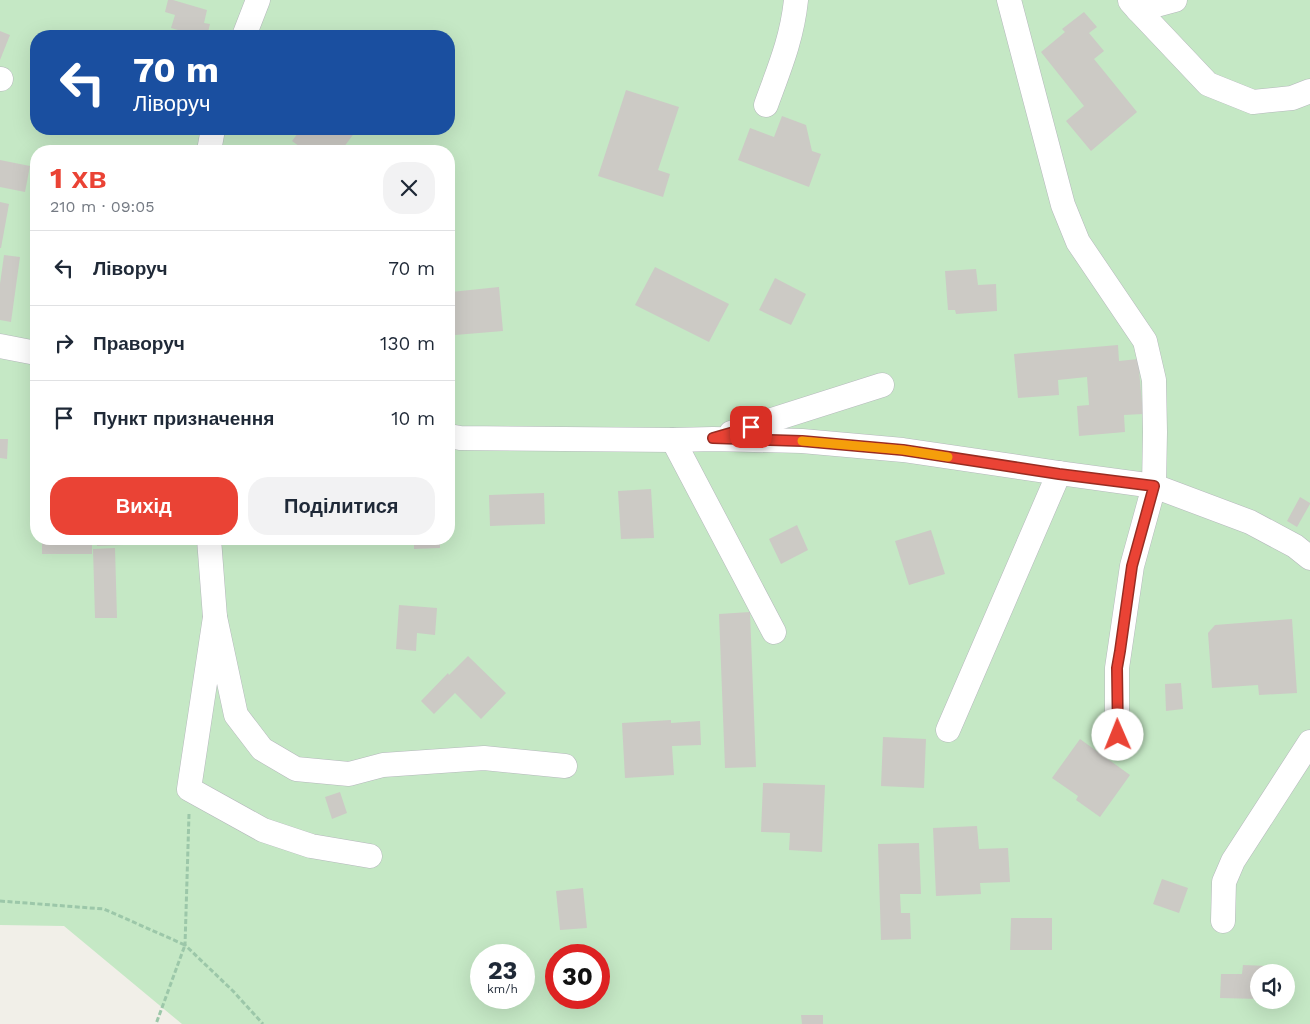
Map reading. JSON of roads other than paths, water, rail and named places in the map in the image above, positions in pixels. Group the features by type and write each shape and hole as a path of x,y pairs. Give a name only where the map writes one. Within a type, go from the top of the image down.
{"street":[{"path":"246,30 258,0"},
{"path":"766,105 788,45 794,20 796,0"},
{"path":"1009,0 1063,205 1078,242 1145,341 1154,380 1154,486 1132,566 1117,668 1118,735"},
{"path":"1133,5 1175,0"},
{"path":"1133,5 1208,84 1252,102 1292,98 1310,91"},
{"path":"4,349 30,352"},
{"path":"713,438 882,385"},
{"path":"455,437 673,440 713,438 802,441 903,450 1059,474 1154,486 1250,522 1295,546 1310,558"},
{"path":"673,440 774,632"},
{"path":"948,730 1059,474"},
{"path":"210,545 215,617 236,715 262,749 296,769 349,774 383,765 484,758 565,766"},
{"path":"215,617 189,789 263,830 311,846 370,856"},
{"path":"1223,921 1224,882 1233,861 1310,742"}]}
